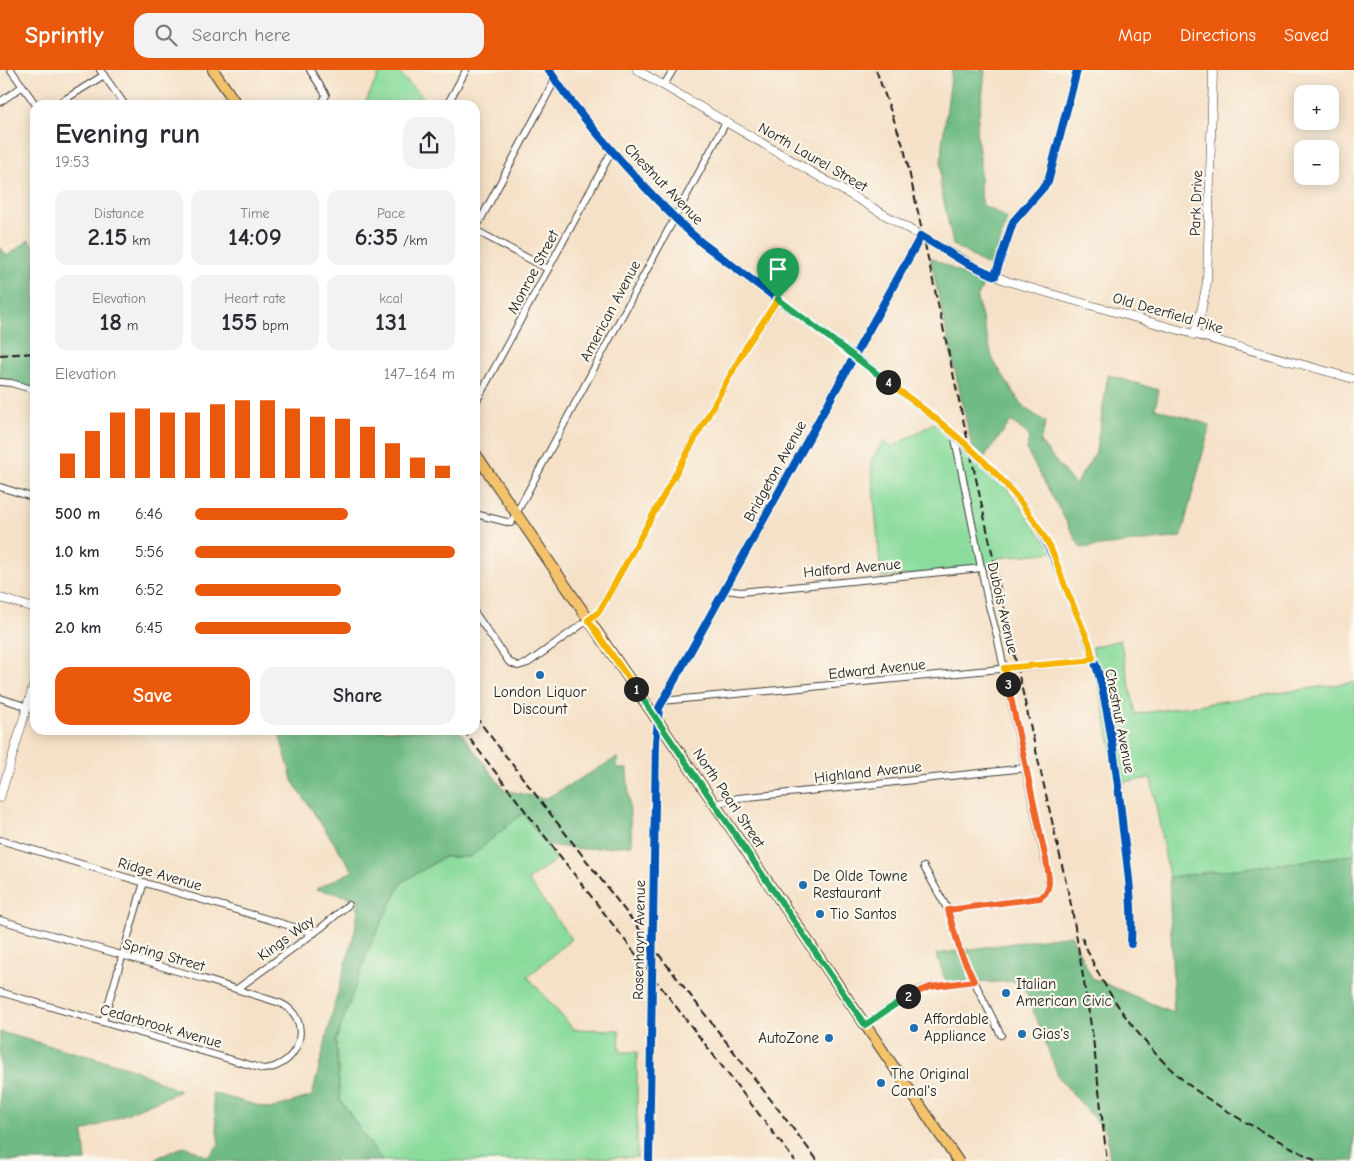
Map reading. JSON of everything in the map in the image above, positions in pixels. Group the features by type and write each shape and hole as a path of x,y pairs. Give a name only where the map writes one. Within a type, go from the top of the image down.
{"main road":[{"path":"213,70 234,100"},
{"name":"North Pearl Street","path":"480,460 958,1161"}],"street":[{"path":"11,70 33,100"},
{"path":"310,70 326,95 324,100"},
{"path":"450,100 466,70"},
{"name":"Chestnut Avenue","path":"549,70 568,99 612,151 674,218 702,243 920,406 954,434 1012,490 1029,513 1051,548 1101,682 1108,714 1118,783 1129,879 1131,944"},
{"name":"North Laurel Street","path":"638,70 976,267"},
{"path":"664,85 673,70"},
{"path":"995,276 1013,222 1048,182 1077,70"},
{"name":"Park Drive","path":"1194,334 1201,312 1206,282 1213,70"},
{"path":"63,100 102,72 121,100"},
{"path":"480,221 555,80"},
{"path":"0,102 23,86"},
{"name":"American Avenue","path":"517,513 726,122"},
{"name":"Monroe Street","path":"480,395 612,151"},
{"path":"480,233 548,269"},
{"name":"Bridgeton Avenue","path":"657,720 662,701 921,236"},
{"name":"Old Deerfield Pike","path":"976,267 995,276 1072,300 1354,379"},
{"path":"480,620 509,662 518,666 528,664 599,612 746,347 778,299"},
{"path":"0,382 30,389"},
{"name":"Dubois Avenue","path":"948,910 1040,898 1047,892 1049,884 1026,768 959,466 954,434"},
{"path":"0,487 30,496"},
{"path":"480,517 511,523 517,513"},
{"name":"Halford Avenue","path":"724,590 741,592 982,568"},
{"path":"0,598 30,607"},
{"name":"Edward Avenue","path":"662,701 1086,661 1093,658"},
{"path":"0,698 28,707"},
{"path":"0,798 30,699"},
{"name":"Rosenhayn Avenue","path":"649,1161 657,720"},
{"name":"Highland Avenue","path":"715,804 738,798 1026,768"},
{"name":"Ridge Avenue","path":"0,840 314,933"},
{"path":"924,867 948,910 960,951 1001,1035"},
{"path":"103,1022 144,882"},
{"name":"Kings Way","path":"237,989 314,933 348,905"},
{"name":"Spring Street","path":"0,920 280,1003 291,1009 298,1022 299,1037"},
{"path":"865,1025 920,990 974,981"},
{"name":"Cedarbrook Avenue","path":"0,992 263,1069 277,1067 284,1063 297,1048 299,1037"}],"green space":[{"path":"381,70 396,70 426,100 366,100"},
{"path":"952,70 985,70 976,131 980,157 980,190 983,205 1007,218 993,266 985,264 953,245 940,183 942,145"},
{"path":"29,240 30,241 30,389 0,384 0,247 7,256"},
{"path":"930,257 983,285 977,299 993,360 1023,407 1046,422 1040,442 1075,485 1096,452 1108,375 1159,390 1155,408 1210,425 1181,537 1081,548 1027,451 1029,435 1011,421 984,458 972,447"},
{"path":"939,420 984,458 1054,552 997,558 998,566 881,578 871,460 884,441 892,447"},
{"path":"1120,640 1136,714 1354,682 1354,855 1169,877 1151,778 1118,783 1092,647"},
{"path":"279,735 463,735 504,790 545,799 618,757 617,769 627,769 632,845 583,849 546,845 523,813 470,857 444,857 402,882 371,943 336,1040 340,1100 382,1161 150,1161 185,1146 208,1157 219,1144 212,1093 270,1109 312,1096 355,931 359,899 316,889 353,871 293,782"},
{"path":"523,813 557,859 528,880 571,939 528,977 573,1029 619,1030 620,1052 637,1052 637,1157 484,1161 382,1161 340,1100 336,1040 371,943 402,882 444,857 470,857"},
{"path":"1354,855 1354,1161 1110,1161 1107,1133 1059,1078 1022,981 947,984 936,954 1071,935 1092,978 1174,1013 1169,877"},
{"path":"0,1032 128,1067 180,1091 83,1132 86,1161 0,1161"}],"railway":[{"path":"876,70 904,148 1017,667 1072,909 1093,1038 1107,1161"},
{"path":"0,355 30,353"},
{"path":"480,722 818,1161"},
{"path":"467,735 795,1161"},
{"path":"1082,937 1090,957 1126,1017 1141,1037 1173,1071 1219,1106 1316,1161"}],"cycle path":[{"path":"549,70 571,102 608,147 674,217 702,243 861,361 938,422 993,471 1020,500 1036,524 1055,562 1090,647 1101,683 1114,756 1127,858 1131,901 1131,944"},
{"path":"649,1161 656,742 659,708 921,236 963,261 995,276 1013,222 1048,182 1077,70"}],"place":[{"name":"London Liquor Discount","path":"540,675"},
{"name":"De Olde Towne Restaurant","path":"803,885"},
{"name":"Tio Santos","path":"820,914"},
{"name":"Italian American Civic","path":"1006,993"},
{"name":"Affordable Appliance","path":"914,1028"},
{"name":"Gias's","path":"1022,1034"},
{"name":"AutoZone","path":"829,1038"},
{"name":"The Original Canal's","path":"881,1083"}],"route":[{"path":"778,299 920,406 970,448 1012,490 1051,548 1089,643 1093,658 1086,661 1004,668 1046,860 1049,889 1040,898 948,910 960,951 974,981 920,990 865,1025 588,620 599,612 746,347 778,299"}]}
